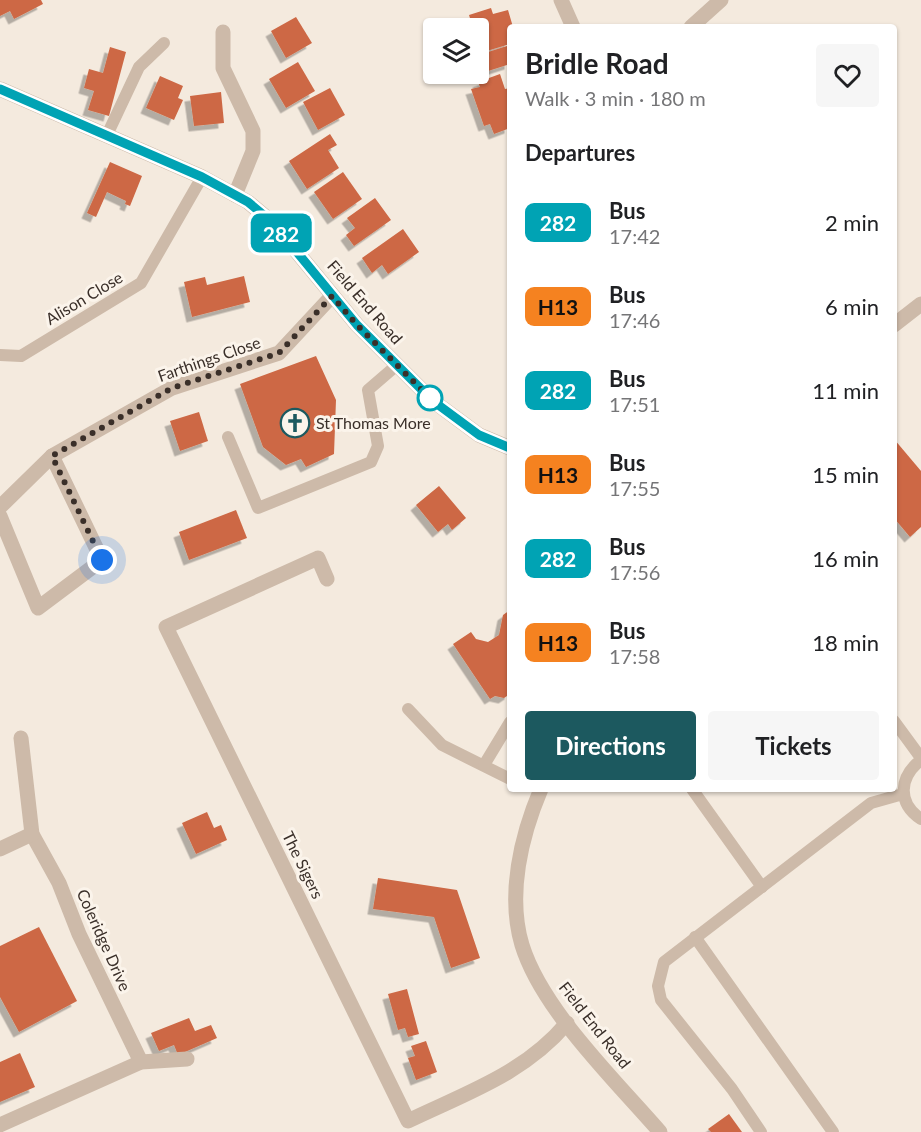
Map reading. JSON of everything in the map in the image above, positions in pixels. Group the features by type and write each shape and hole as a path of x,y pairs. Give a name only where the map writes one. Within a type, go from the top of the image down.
{"street":[{"path":"561,0 572,24"},
{"path":"694,24 721,0"},
{"path":"223,32 223,68 253,131 253,151 235,195"},
{"name":"Field End Road","path":"0,89 202,177 235,195 273,223 332,296 433,401 479,435 507,447"},
{"name":"Farthings Close","path":"0,507 52,456 172,388 279,353 332,296"},
{"path":"897,323 921,304"},
{"path":"0,516 38,608 102,560 52,456"},
{"name":"The Sigers","path":"327,579 318,558 166,627 408,1121 523,1065 553,1040 567,1023"},
{"name":"Coleridge Drive","path":"21,738 32,834 59,883 79,934 141,1062"},
{"name":"Field End Road","path":"536,792 519,867 518,927 527,958 567,1023 660,1132"},
{"path":"0,849 32,834"},
{"path":"0,1125 141,1062 187,1059"}],"lane":[{"path":"107,135 139,67 164,43"},
{"name":"Alison Close","path":"0,355 21,356 141,283 202,177"},
{"path":"228,437 258,508 370,462 378,446 368,390 397,365"},
{"path":"408,709 442,745 507,777"},
{"path":"897,725 921,759 911,768 904,780 903,794 906,805 921,819"},
{"path":"484,765 507,727"},
{"path":"694,792 762,887"},
{"path":"761,1132 732,1089 661,1000 658,986 664,963 694,937 871,803 903,794"},
{"path":"694,937 833,1132"}],"building":[{"path":"0,0 41,0 43,4 14,19 10,11 0,16"},
{"path":"491,8 493,14 508,10 512,24 507,24 507,45 489,50 489,18 470,18 469,15"},
{"path":"296,17 312,43 286,58 271,31"},
{"path":"507,46 507,65 489,71 489,52"},
{"path":"110,47 126,52 109,116 88,110 94,91 84,88 89,69 103,73"},
{"path":"298,62 315,91 286,108 269,79"},
{"path":"500,74 505,89 507,89 507,129 494,134 490,124 484,126 471,89 480,87 479,84 489,84 489,78"},
{"path":"160,76 183,86 178,98 183,100 174,120 146,108"},
{"path":"330,88 345,115 318,130 303,102"},
{"path":"221,92 224,123 194,126 190,96"},
{"path":"330,134 337,145 328,150 339,168 307,189 289,161"},
{"path":"110,162 142,176 130,206 125,204 126,201 107,192 96,217 87,213"},
{"path":"343,172 362,199 333,219 314,192"},
{"path":"375,198 391,220 354,246 346,235 355,228 347,218"},
{"path":"403,229 419,252 388,274 382,265 372,273 362,258"},
{"path":"244,276 250,302 192,317 184,282 205,277 207,285"},
{"name":"St Thomas More","path":"316,356 336,400 334,454 306,467 301,459 286,465 263,447 240,384"},
{"path":"199,412 208,441 180,451 170,421"},
{"path":"897,443 921,471 921,527 910,537 897,522"},
{"path":"439,486 466,518 452,530 448,524 438,532 416,505"},
{"path":"236,510 247,538 189,560 179,532"},
{"path":"507,612 507,696 504,698 495,696 490,699 453,644 471,632 476,639 488,642 499,635 503,615"},
{"path":"207,812 214,828 221,825 227,840 196,854 182,823"},
{"path":"378,878 457,890 480,958 451,968 434,917 373,909"},
{"path":"39,927 77,1001 19,1032 0,997 0,946"},
{"path":"407,989 419,1034 408,1037 405,1028 398,1030 388,994"},
{"path":"189,1018 195,1031 211,1025 217,1038 178,1055 174,1045 159,1051 151,1033"},
{"path":"426,1041 437,1072 416,1080 408,1058 415,1056 411,1046"},
{"path":"20,1053 35,1087 0,1102 0,1062"},
{"path":"729,1114 742,1132 711,1132 708,1129"}],"bus line":[{"name":"282","path":"0,89 202,177 248,202 273,223 357,325 433,401 479,435 507,447"}],"place":[{"name":"St Thomas More","path":"295,423"}],"route":[{"path":"102,560 52,456 172,388 279,353 332,296 357,325 433,401 430,398"}]}
